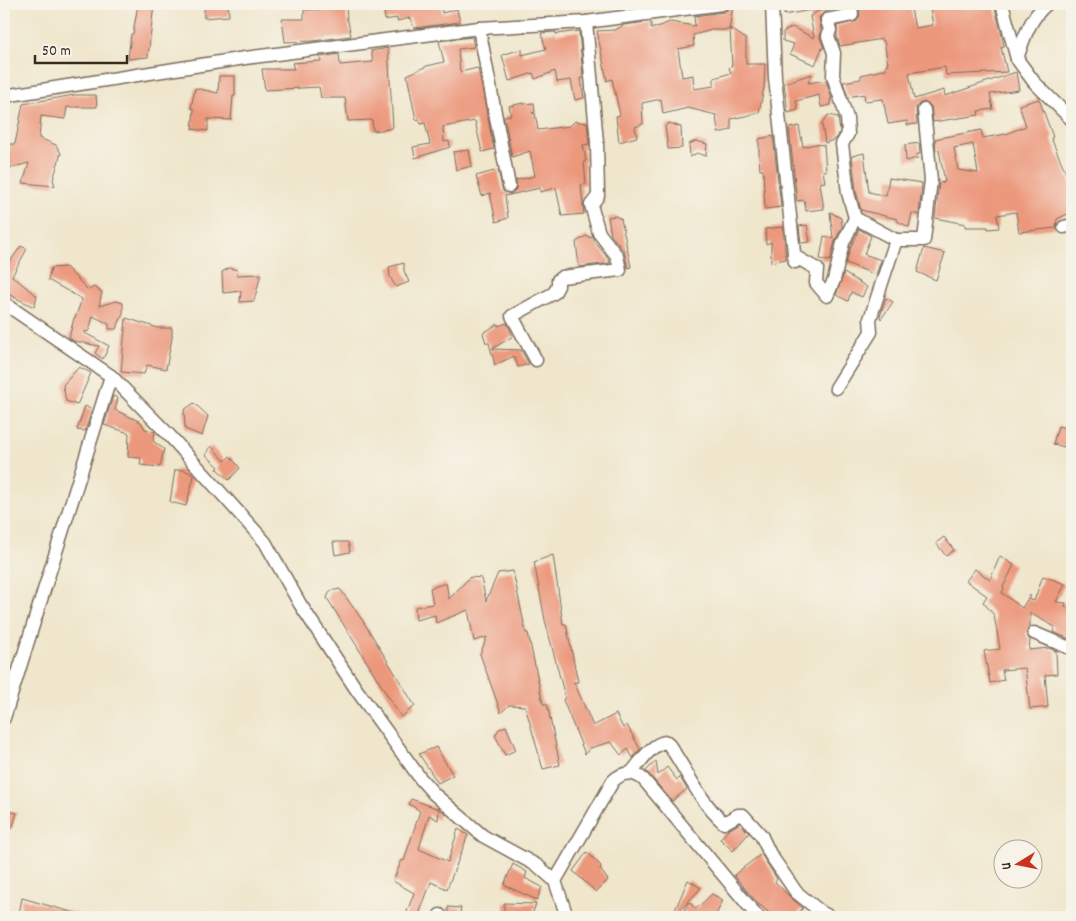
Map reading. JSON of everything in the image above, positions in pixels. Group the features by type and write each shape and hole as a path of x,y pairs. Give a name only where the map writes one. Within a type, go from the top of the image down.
{"street":[{"path":"4,96 228,61 479,28 586,22 722,4"},
{"path":"772,4 775,78 794,259 817,269 816,283 827,296 834,280 843,243 855,218 848,193 842,144 848,134 847,118 842,98 833,76 834,52 828,36 830,30 827,20 852,16 851,4"},
{"path":"1002,4 1017,59 1034,82 1072,120"},
{"path":"1017,59 1026,32 1039,12 1047,4"},
{"path":"536,360 512,316 554,293 558,286 558,280 562,278 620,270 617,256 599,232 591,205 598,196 597,142 586,22"},
{"path":"479,28 509,186"},
{"path":"855,218 896,240 924,240 930,180 924,110"},
{"path":"836,388 871,332 870,319 896,240"},
{"path":"4,303 112,376 170,436 264,542 300,604 356,690 434,794 482,836 538,866 555,882 567,917"},
{"path":"4,718 112,376"},
{"path":"1034,633 1072,649"},
{"path":"631,773 654,747 667,742 694,786 718,818 727,822 738,815 742,815 761,835 770,854 796,892 820,912 830,917"},
{"path":"555,882 613,781 618,776 631,773 638,775 644,780 758,917"}],"building":[{"path":"138,4 154,4 148,57 128,59 131,34 133,34"},
{"path":"204,4 228,4 229,16 204,18"},
{"path":"328,4 346,4 347,21 351,36 313,41 285,42 282,19 304,19 304,10 329,9"},
{"path":"383,4 442,4 442,13 457,9 460,22 414,28 410,18 397,21 397,18 385,20"},
{"path":"786,4 817,4 817,9 784,15"},
{"path":"830,4 843,4 843,8 825,12 819,17 820,38 824,48 822,48 815,65 790,54 794,44 783,41 783,32 792,27 814,38 810,16"},
{"path":"859,4 910,4 915,28 933,25 929,4 994,4 1004,46 1001,47 1007,72 946,75 945,67 909,73 914,99 944,90 945,96 1016,72 1019,90 990,94 993,109 978,111 979,115 933,122 931,106 924,102 916,107 917,124 907,125 907,121 888,124 883,99 865,101 864,94 848,97 843,82 861,79 861,75 886,69 886,64 888,64 882,39 840,46 837,26 857,21 860,15"},
{"path":"730,5 733,6 729,30 712,30 693,35 694,46 678,49 682,77 693,75 694,89 714,86 714,78 731,73 729,68 732,65 730,28 746,39 746,64 765,64 764,87 759,113 731,119 731,130 718,133 716,115 688,108 663,114 661,99 642,103 643,124 635,127 637,137 619,142 616,116 620,115 612,79 607,81 597,31 615,30 624,25 647,22 651,22 651,29 670,22 695,26 694,16 724,12"},
{"path":"579,31 583,78 581,78 584,98 575,100 571,80 557,82 555,71 535,79 533,73 509,81 502,55 522,49 522,55 546,49 541,33 556,32 556,34"},
{"path":"472,37 474,47 458,49 460,72 478,68 494,149 482,152 475,121 443,127 444,142 449,141 450,147 415,158 413,147 430,144 425,123 421,124 419,119 416,120 407,75 427,66 444,62 439,41"},
{"path":"388,48 393,127 389,129 373,131 372,120 348,121 345,98 321,98 319,87 265,90 262,69 294,69 292,63 321,61 320,57 339,54 340,65 373,62 371,51"},
{"path":"812,74 808,83 826,80 832,99 830,99 831,105 821,107 819,95 796,101 798,110 788,113 784,83"},
{"path":"219,76 235,76 235,96 233,96 231,120 208,119 208,131 192,129 194,109 191,108 195,88 218,93"},
{"path":"74,95 96,95 97,107 67,107 65,119 41,116 39,138 56,145 61,153 53,180 55,186 23,183 29,163 10,168 10,144 15,144 23,104"},
{"path":"1039,99 1053,137 1051,138 1072,187 1072,212 1057,219 1056,228 1019,232 1016,212 997,215 999,228 988,229 988,227 965,227 965,224 935,218 939,183 945,182 939,150 936,151 935,139 981,130 983,138 1006,134 1026,126 1019,105","holes":["973,144 978,173 958,170 954,148"]},
{"path":"534,103 535,112 532,113 535,113 538,130 570,126 575,121 587,123 589,144 583,145 586,161 584,161 586,184 581,185 584,214 562,216 556,188 540,192 540,188 505,196 508,218 496,222 490,193 482,196 476,176 498,170 503,191 510,194 516,189 516,180 535,176 530,151 512,157 504,116 511,115 509,106"},
{"path":"828,115 838,117 840,132 836,139 825,143 822,124"},
{"path":"669,123 681,127 682,148 668,149 665,126"},
{"path":"799,126 803,147 815,144 824,145 826,171 823,171 825,182 820,183 824,209 806,211 804,200 797,201 789,128"},
{"path":"773,136 781,207 765,209 763,170 760,170 759,139"},
{"path":"696,141 707,144 706,156 697,153 690,157 689,144"},
{"path":"919,143 920,154 917,154 918,158 906,161 905,145"},
{"path":"469,150 472,166 456,170 453,152"},
{"path":"864,153 869,192 886,196 889,178 922,183 919,215 912,213 909,227 897,221 897,219 861,210 856,191 852,156"},
{"path":"830,212 841,218 842,227 835,241 830,261 820,259 824,236 833,238"},
{"path":"615,216 621,219 631,267 628,268 624,251 611,235 608,217"},
{"path":"807,225 810,242 801,243 799,226"},
{"path":"783,227 786,259 771,262 771,242 766,244 765,229"},
{"path":"859,229 871,236 864,254 881,260 876,275 846,263"},
{"path":"586,236 592,238 610,263 579,267 576,242"},
{"path":"21,246 27,249 12,276 37,296 34,307 4,292 4,270"},
{"path":"924,248 945,253 936,280 917,272"},
{"path":"404,263 404,271 409,282 396,287 390,277 389,267"},
{"path":"66,267 88,290 94,287 102,292 99,306 116,301 123,303 123,314 116,329 109,329 109,324 93,316 89,331 83,332 109,346 103,359 95,353 99,346 74,341 69,338 74,318 82,299 48,280 51,268"},
{"path":"229,268 238,270 237,275 261,274 254,301 240,302 241,291 223,293 222,272"},
{"path":"844,273 867,287 862,297 851,292 848,301 836,295"},
{"path":"886,298 893,302 881,319 880,316"},
{"path":"126,318 158,328 172,328 166,369 147,365 144,374 121,372"},
{"path":"507,323 513,336 492,349 521,350 529,364 518,367 514,356 495,365 489,343 486,343 483,333 498,324 498,326"},
{"path":"79,367 91,373 77,405 66,401 63,385"},
{"path":"113,396 118,398 115,410 141,422 145,429 155,432 153,441 164,449 160,467 140,465 141,458 128,457 129,433 104,425"},
{"path":"194,403 208,416 202,436 185,429 184,410"},
{"path":"85,406 92,410 85,431 77,430"},
{"path":"1058,426 1072,430 1068,448 1053,444"},
{"path":"211,446 225,461 230,456 240,468 229,480 206,455"},
{"path":"175,470 185,470 194,476 186,506 170,502"},
{"path":"944,537 954,550 946,556 936,543"},
{"path":"333,542 348,542 350,552 335,555"},
{"path":"553,555 563,624 566,624 578,682 574,682 593,726 616,714 623,728 627,725 640,749 633,758 628,749 621,755 611,742 590,748 585,754 563,700 565,697 545,620 534,562"},
{"path":"1000,556 1014,565 1002,593 1022,608 1030,595 1030,600 1034,601 1043,576 1065,584 1056,602 1066,603 1065,607 1072,610 1072,640 1053,632 1055,627 1030,613 1030,626 1026,634 1030,640 1029,650 1049,648 1056,651 1057,674 1045,675 1048,707 1030,709 1025,668 1002,670 1004,680 990,683 984,651 1000,649 994,615 983,602 987,596 966,581 975,569 990,580"},
{"path":"513,571 543,704 547,704 560,765 543,769 525,706 509,705 501,713 480,654 487,637 474,641 468,610 436,623 435,615 416,620 415,607 433,604 430,588 446,583 449,599 470,577 481,578 486,601 498,573"},
{"path":"340,589 363,621 415,706 401,717 327,598 330,591"},
{"path":"506,726 516,750 505,755 495,735 499,729"},
{"path":"436,747 453,775 438,783 419,754"},
{"path":"656,761 658,775 667,767 677,780 680,777 687,789 672,801 646,771"},
{"path":"411,799 439,809 438,820 429,815 419,849 448,862 458,829 468,835 447,889 431,882 418,917 405,917 414,893 393,881 402,860 404,861 420,811 409,804"},
{"path":"4,810 17,813 12,829 4,827"},
{"path":"740,823 749,833 733,851 720,839 728,830"},
{"path":"587,852 601,866 600,869 608,880 596,892 573,871"},
{"path":"761,854 777,879 775,882 803,908 795,917 774,917 759,905 734,875"},
{"path":"513,864 527,872 525,878 542,887 537,900 504,885"},
{"path":"688,880 701,888 672,917"},
{"path":"712,894 723,900 715,917 680,917 689,902 696,909"},
{"path":"22,898 78,914 78,917 29,917 19,914"},
{"path":"504,903 536,904 531,917 504,917"},
{"path":"448,907 461,908 459,917 448,917"}]}
